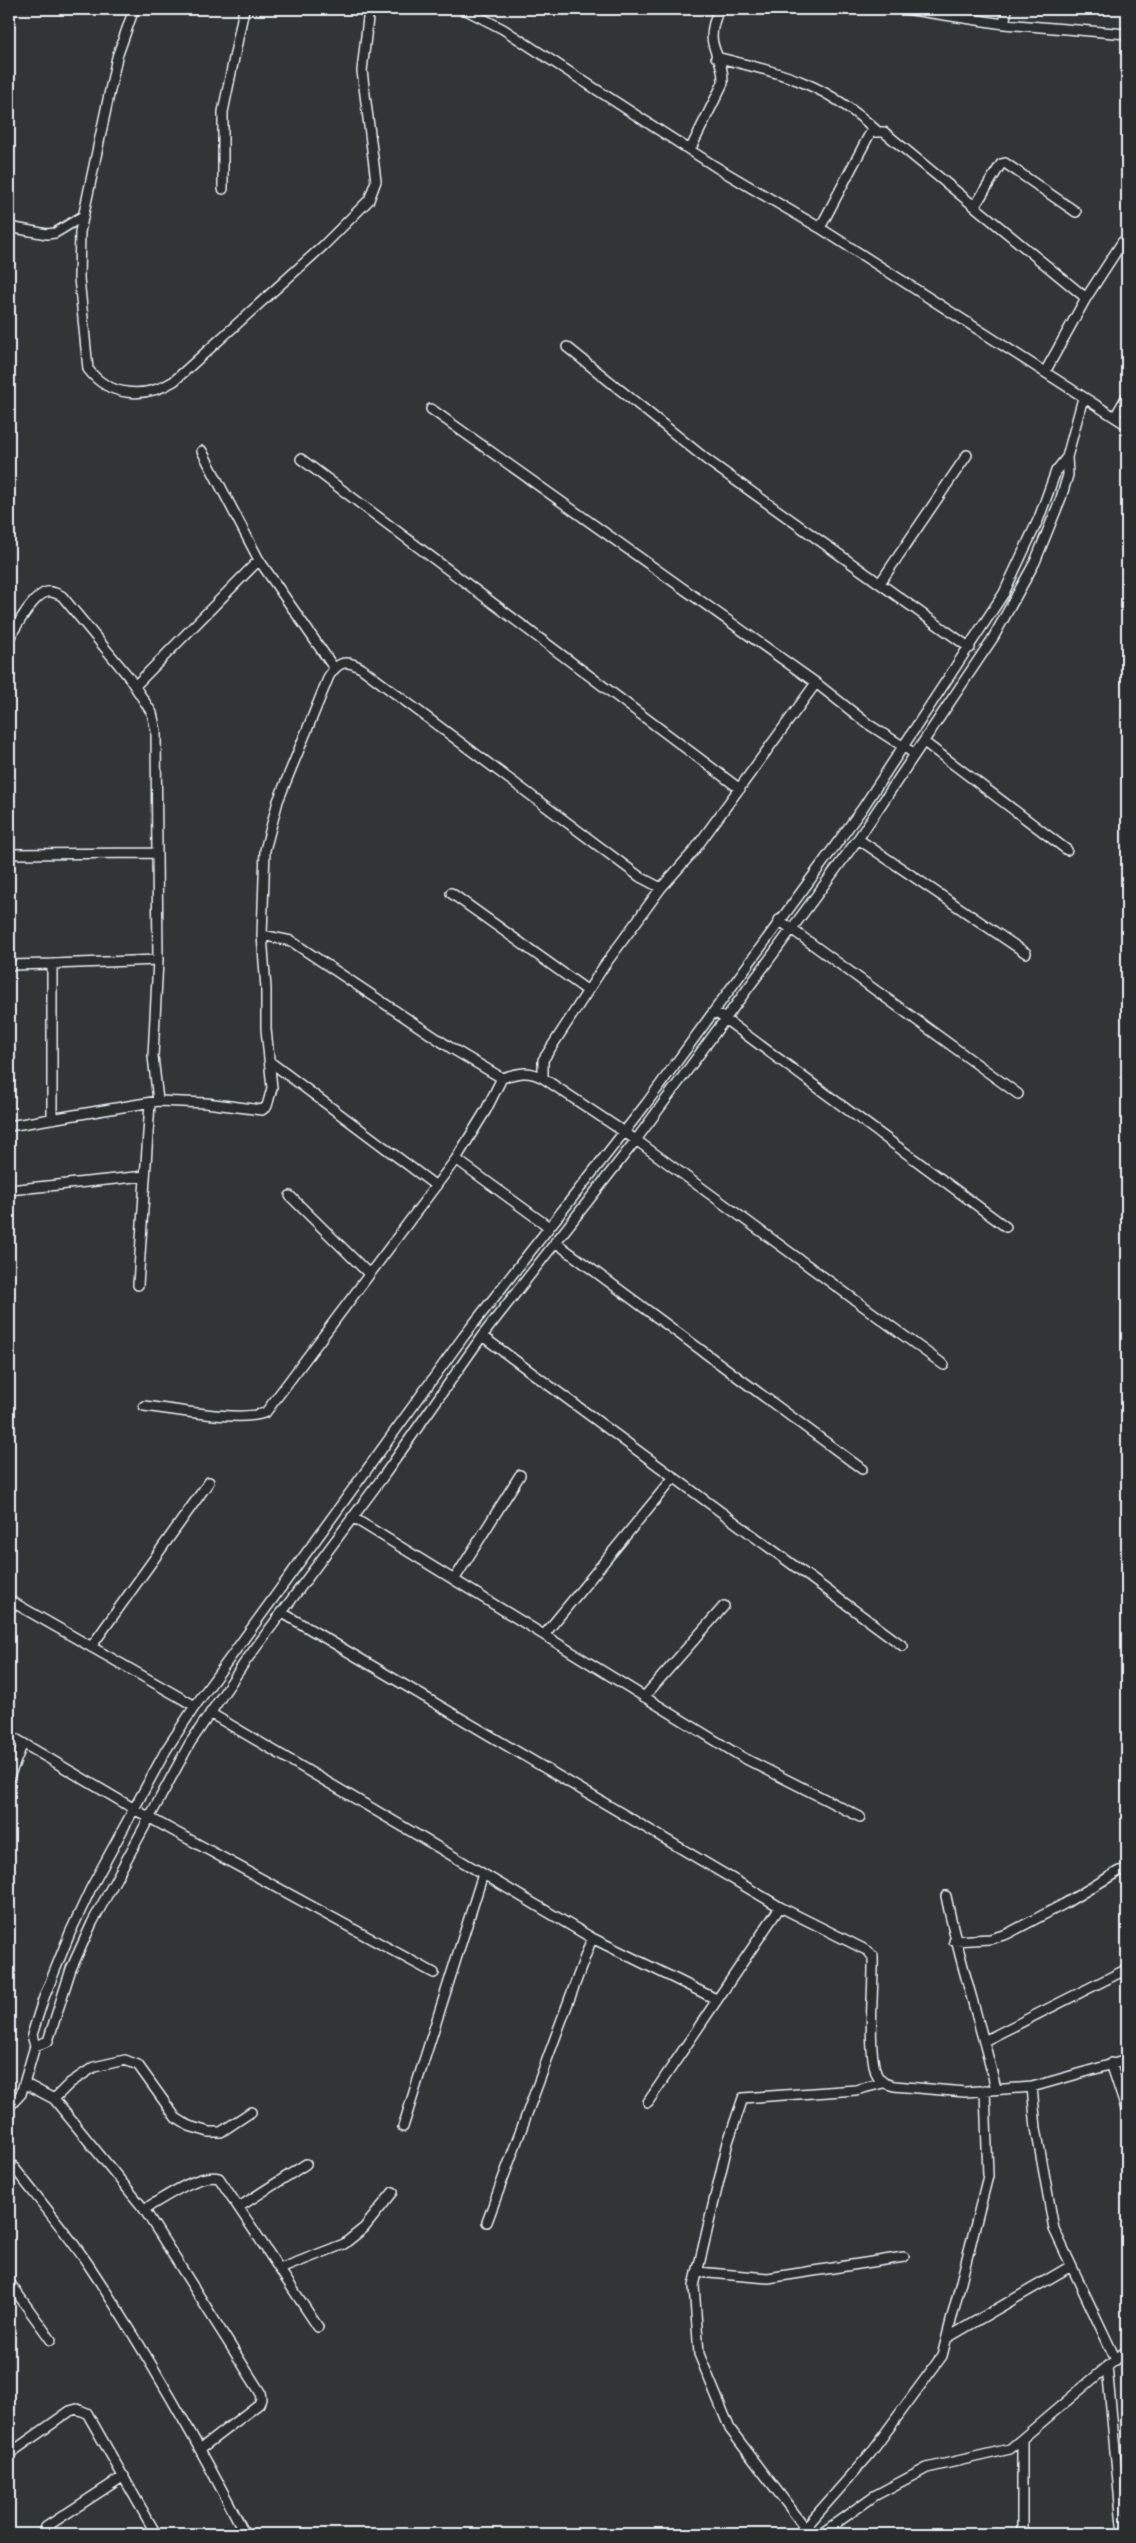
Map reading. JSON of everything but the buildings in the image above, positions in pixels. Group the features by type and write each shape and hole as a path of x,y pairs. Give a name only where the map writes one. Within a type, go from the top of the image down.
{"street":[{"path":"134,9 117,57 83,216 80,232 79,278 88,369 105,385 128,392 144,394 161,390 174,381 309,259 369,200 376,181 362,71 369,9"},
{"path":"223,189 224,112 244,9"},
{"path":"464,9 503,29 690,150 820,228 1127,425"},
{"path":"690,150 723,83 723,74 716,57 711,35 719,9"},
{"path":"906,9 1004,24 1127,34"},
{"path":"1004,24 1007,9"},
{"path":"716,57 780,73 811,84 849,107 877,131 892,136 1086,298"},
{"path":"820,228 868,137 872,132 877,131"},
{"path":"975,206 1002,164 1005,163 1076,212"},
{"path":"9,227 47,234 55,232 83,216"},
{"path":"1045,372 1086,298 1122,241"},
{"path":"567,347 707,460 970,648"},
{"path":"1115,417 1127,396"},
{"path":"35,2046 48,2041 71,1969 92,1923 148,1817 190,1743 210,1713 281,1612 368,1497 482,1336 636,1140 726,1019 790,928 858,839 993,638 1035,562 1066,482 1067,457 1083,398"},
{"path":"431,409 816,683 868,724 915,754"},
{"path":"202,451 259,560 334,668"},
{"path":"880,583 967,455"},
{"path":"9,2108 21,2094 35,2046 32,2035 43,2000 78,1914 166,1750 233,1653 464,1336 623,1134 862,808 970,648 1004,593 1023,556 1056,471 1067,457"},
{"path":"301,459 740,789"},
{"path":"135,686 259,560"},
{"path":"9,638 38,597 47,592 55,592 62,596 135,686 152,714 156,731 158,960 153,1056 154,1102 145,1176 138,1285"},
{"path":"9,1126 154,1102 206,1102 262,1110 268,1106 271,1099 262,934 262,876 278,801 334,668 343,662 352,662 361,668 640,877 661,888"},
{"path":"543,1078 543,1060 588,991 661,888 693,852 816,683"},
{"path":"924,742 1067,850"},
{"path":"858,839 1026,953"},
{"path":"9,854 158,853"},
{"path":"451,893 588,991"},
{"path":"779,920 1018,1094"},
{"path":"262,934 291,941 451,1048 502,1078"},
{"path":"9,965 158,960"},
{"path":"52,964 52,1119"},
{"path":"714,1011 1006,1227"},
{"path":"269,1061 436,1186"},
{"path":"144,1406 241,1416 266,1412 456,1159 486,1110 502,1078 518,1072 535,1074 543,1078 623,1134 636,1140 944,1365"},
{"path":"456,1159 549,1227"},
{"path":"9,1190 145,1176"},
{"path":"290,1196 369,1274"},
{"path":"555,1242 862,1469"},
{"path":"482,1336 903,1646"},
{"path":"454,1580 520,1475"},
{"path":"544,1635 674,1477"},
{"path":"91,1647 209,1482"},
{"path":"355,1487 368,1497"},
{"path":"352,1517 742,1757 860,1817"},
{"path":"9,1600 195,1706"},
{"path":"644,1697 724,1606"},
{"path":"281,1612 780,1907 868,1951 873,1957 873,2051 876,2075 883,2083"},
{"path":"233,1653 245,1662"},
{"path":"210,1713 592,1938 716,1999"},
{"path":"9,1735 148,1817 434,1973"},
{"path":"9,1777 23,1743"},
{"path":"954,1941 990,1939 1007,1934 1064,1904 1119,1871 1127,1869"},
{"path":"403,2127 483,1874"},
{"path":"946,1896 954,1941 984,2041 996,2090"},
{"path":"648,2102 780,1907"},
{"path":"78,1914 92,1923"},
{"path":"488,2222 592,1938"},
{"path":"984,2041 1127,1969"},
{"path":"54,2099 70,2083 94,2067 125,2060 138,2065 176,2118 189,2126 209,2132 221,2132 251,2112"},
{"path":"985,2090 988,2176 942,2356 876,2446 808,2531 730,2430 699,2354 694,2286 728,2142 743,2098 856,2090 883,2083 894,2086 964,2092 985,2090 1032,2087 1127,2060"},
{"path":"1111,2063 1127,2112"},
{"path":"24,2083 54,2099 144,2209 260,2392 261,2399 258,2404 200,2449"},
{"path":"1032,2087 1036,2128 1054,2230 1116,2360"},
{"path":"9,2161 87,2263 149,2359 245,2534"},
{"path":"239,2207 306,2164"},
{"path":"144,2209 199,2179 210,2176 219,2178 318,2327"},
{"path":"280,2270 344,2244 364,2228 393,2192"},
{"path":"697,2272 768,2278 904,2257"},
{"path":"947,2338 1071,2266"},
{"path":"9,2282 51,2340"},
{"path":"821,2534 874,2496 927,2468 1010,2449 1127,2350"},
{"path":"1107,2366 1122,2525"},
{"path":"9,2454 70,2411 82,2410 87,2413 156,2534"},
{"path":"1022,2439 1022,2534"},
{"path":"42,2534 46,2527 124,2476"}]}
